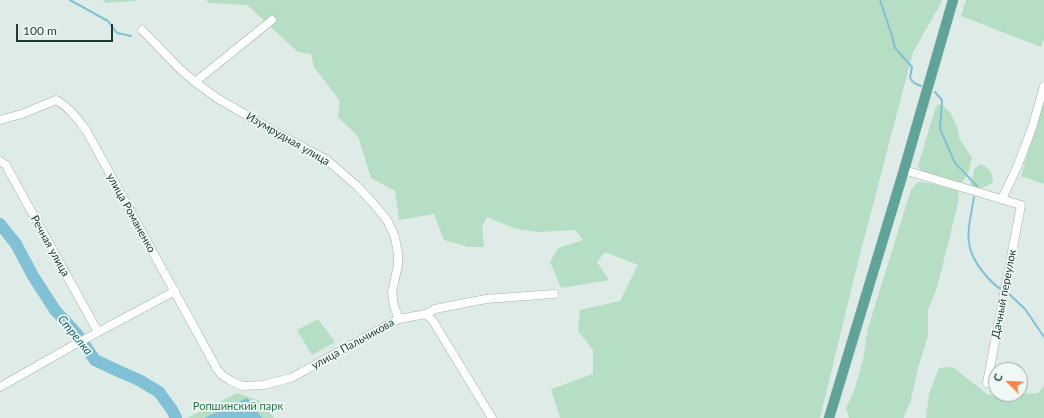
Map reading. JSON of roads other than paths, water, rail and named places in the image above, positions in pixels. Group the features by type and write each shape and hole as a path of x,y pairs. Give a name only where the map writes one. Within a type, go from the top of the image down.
{"main road":[{"path":"829,418 904,170 953,0"}],"street":[{"path":"195,82 272,20"},
{"name":"Изумрудная улица","path":"142,30 181,70 195,82 217,98 327,160 357,186 374,204 387,220 394,237 398,254 398,265 392,292 394,306 399,319"},
{"path":"904,170 1002,199 1030,135 1044,86"},
{"name":"улица Романенко","path":"0,120 22,114 56,100 66,105 86,130 217,369 222,375 231,381"},
{"name":"Речная улица","path":"0,161 6,166 95,334"},
{"name":"Дачный переулок","path":"987,383 1021,205 1002,199"},
{"path":"0,387 74,345 175,291"},
{"name":"улица Пальчикова","path":"231,381 242,386 263,385 291,378 399,319 426,314 435,309 486,299 554,294"},
{"path":"426,314 433,321 492,418"}],"water":[{"path":"247,398 262,418 204,418"}],"waterway":[{"path":"70,0 108,21 117,33 131,36"},
{"path":"880,0 895,48 912,67 910,78 914,83 921,86"},
{"path":"935,92 942,100 940,129 955,163 977,186"},
{"path":"974,197 968,236 969,245 976,262 983,272 993,284 1001,289"},
{"name":"Стрелка","path":"0,224 16,244 33,276 55,310 77,334 95,360 139,380 159,392 176,418"},
{"path":"1008,293 1025,309 1044,337"}],"park label":[{"name":"Ропшинский парк","path":"238,406"}]}
